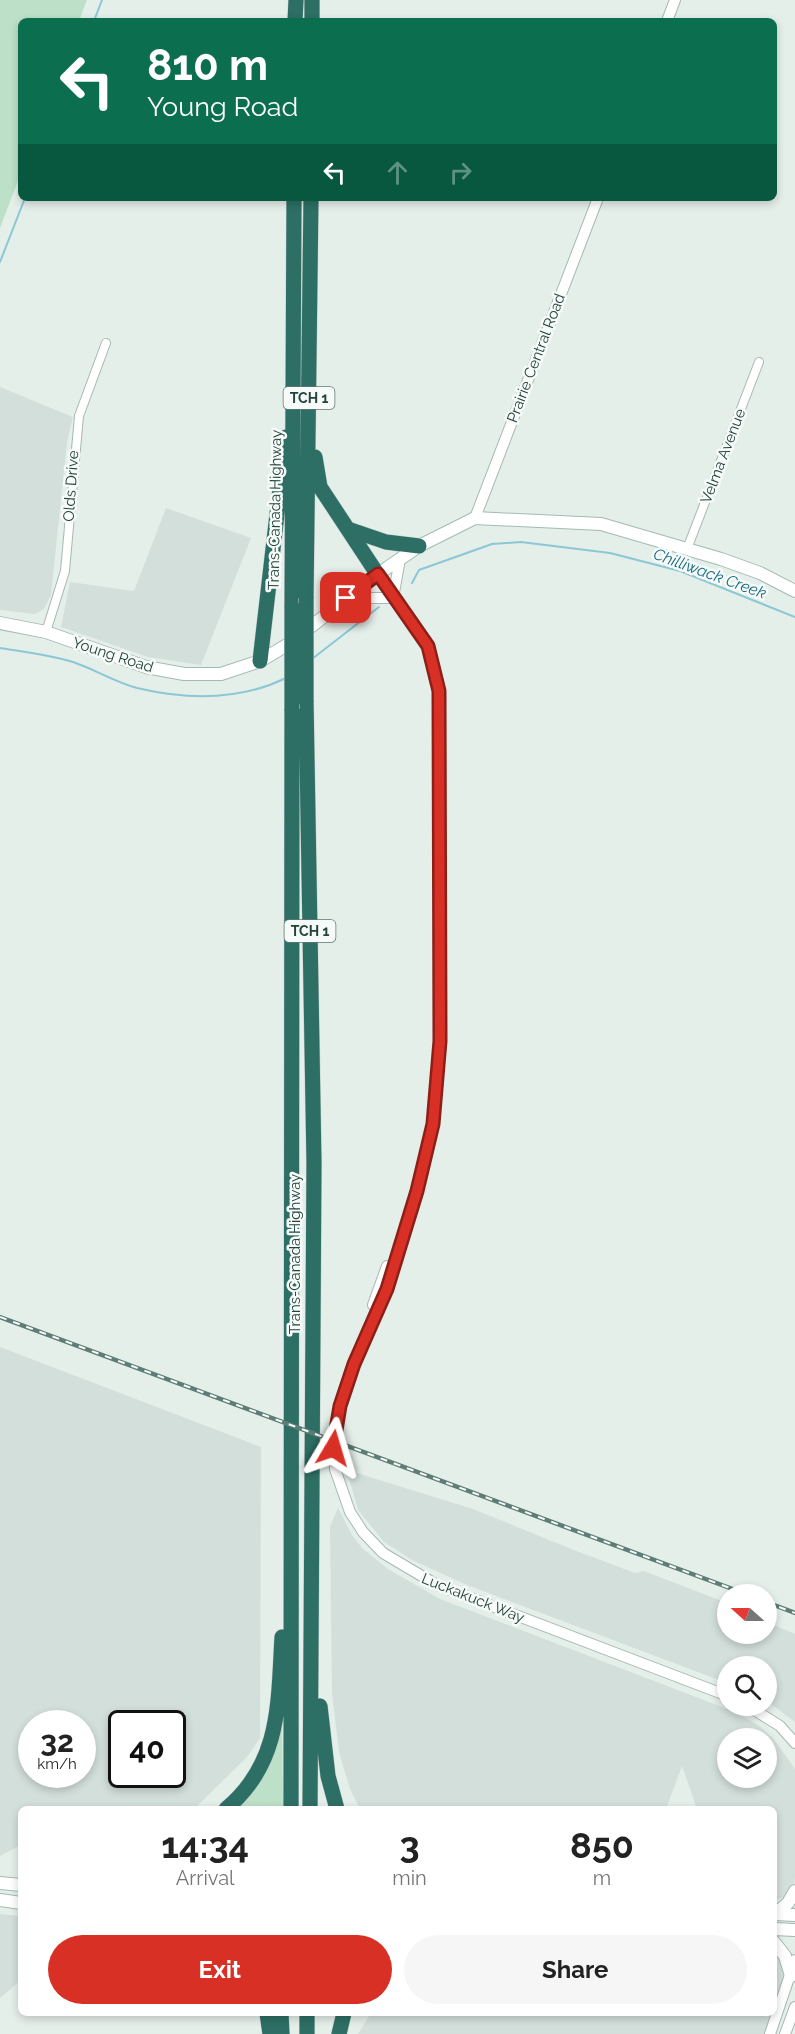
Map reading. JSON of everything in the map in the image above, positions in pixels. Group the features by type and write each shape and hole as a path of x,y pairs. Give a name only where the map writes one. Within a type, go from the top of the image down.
{"highway":[{"path":"295,18 296,0"},
{"path":"312,0 312,18"},
{"name":"Trans-Canada Highway","path":"291,1806 294,201"},
{"name":"TCH 1","path":"311,201 311,309"},
{"path":"260,661 289,415 294,309"},
{"path":"311,309 315,454 320,487 378,574"},
{"name":"Trans-Canada Highway","path":"310,1806 314,1163 306,598 311,309"},
{"path":"348,529 386,542 419,546"},
{"path":"229,1806 257,1776 265,1760 275,1723 282,1639 290,1446"},
{"path":"312,1552 320,1718 328,1776 336,1806"},
{"path":"267,2016 270,2034"},
{"path":"281,2016 282,2034"},
{"path":"292,2016 292,2034"},
{"path":"307,2016 307,2034"},
{"path":"339,2034 343,2016"}],"main road":[{"name":"Young Road","path":"0,623 46,633 146,667 184,674 221,674 260,661 287,645 378,574 419,546 475,518"},
{"path":"475,518 601,524 760,573 795,591"},
{"path":"0,1883 18,1886"},
{"path":"777,1912 788,1903 795,1891"},
{"path":"0,1900 18,1903"},
{"path":"777,1914 795,1915"},
{"path":"777,1929 795,1930"},
{"path":"777,1946 785,1956 791,1976"}],"street":[{"path":"668,18 675,0"},
{"name":"Prairie Central Road","path":"475,518 597,201"},
{"name":"Olds Drive","path":"46,633 64,571 79,416 106,343"},
{"name":"Velma Avenue","path":"687,549 759,362"},
{"path":"346,598 393,598 400,559"},
{"name":"Luckakuck Way","path":"378,574 428,646 439,691 440,1041 433,1124 417,1191 387,1289 354,1364 335,1427 335,1469 350,1512 363,1532 383,1553 437,1585 717,1692"},
{"path":"764,1716 780,1726 795,1743"},
{"path":"777,2015 795,1960"},
{"path":"785,2034 795,2007"},
{"path":"770,2034 777,2016"}],"shaded area":[{"path":"0,387 73,417 67,442 51,595 44,609 35,614 0,610"},
{"path":"166,508 251,538 201,665 148,657 61,627 70,582 134,591"},
{"path":"0,1347 261,1447 260,1738 247,1757 197,1806 18,1806 18,1847 0,1856"},
{"path":"347,1470 473,1509 635,1573 644,1571 717,1599 717,1644 777,1644 777,1626 795,1634 795,1722 777,1708 777,1656 717,1656 717,1679 467,1585 412,1560 384,1542 358,1510"},
{"path":"338,1508 352,1535 362,1548 388,1569 440,1599 717,1705 717,1716 742,1716 758,1725 761,1728 717,1728 717,1788 777,1788 777,1744 795,1769 794,1884 787,1896 777,1900 777,1806 696,1806 682,1766 667,1806 358,1806 350,1789 339,1752 332,1693 330,1527"},
{"path":"0,1914 18,1916 18,1983 0,1998"},
{"path":"777,1950 784,1961 782,1988 777,2001"},
{"path":"369,2016 771,2016 764,2034 358,2034"}],"green space":[{"path":"0,0 87,0 80,18 18,18 18,181 0,228"},
{"path":"282,1707 283,1806 234,1806"}],"waterway":[{"path":"95,18 102,0"},
{"path":"0,262 24,201"},
{"name":"Chilliwack Creek","path":"412,583 419,570 492,544 521,542 610,553 680,571 795,617"},
{"name":"Chilliwack Creek","path":"312,659 379,607"},
{"name":"Chilliwack Creek","path":"0,648 64,660 137,688 175,695 232,694 268,686 286,678"}],"railway":[{"path":"0,1317 719,1584"},
{"path":"777,1606 795,1613"}],"route":[{"path":"333,1448 340,1406 354,1364 387,1289 417,1191 433,1124 440,1041 439,691 428,646 378,574 346,598"}]}
